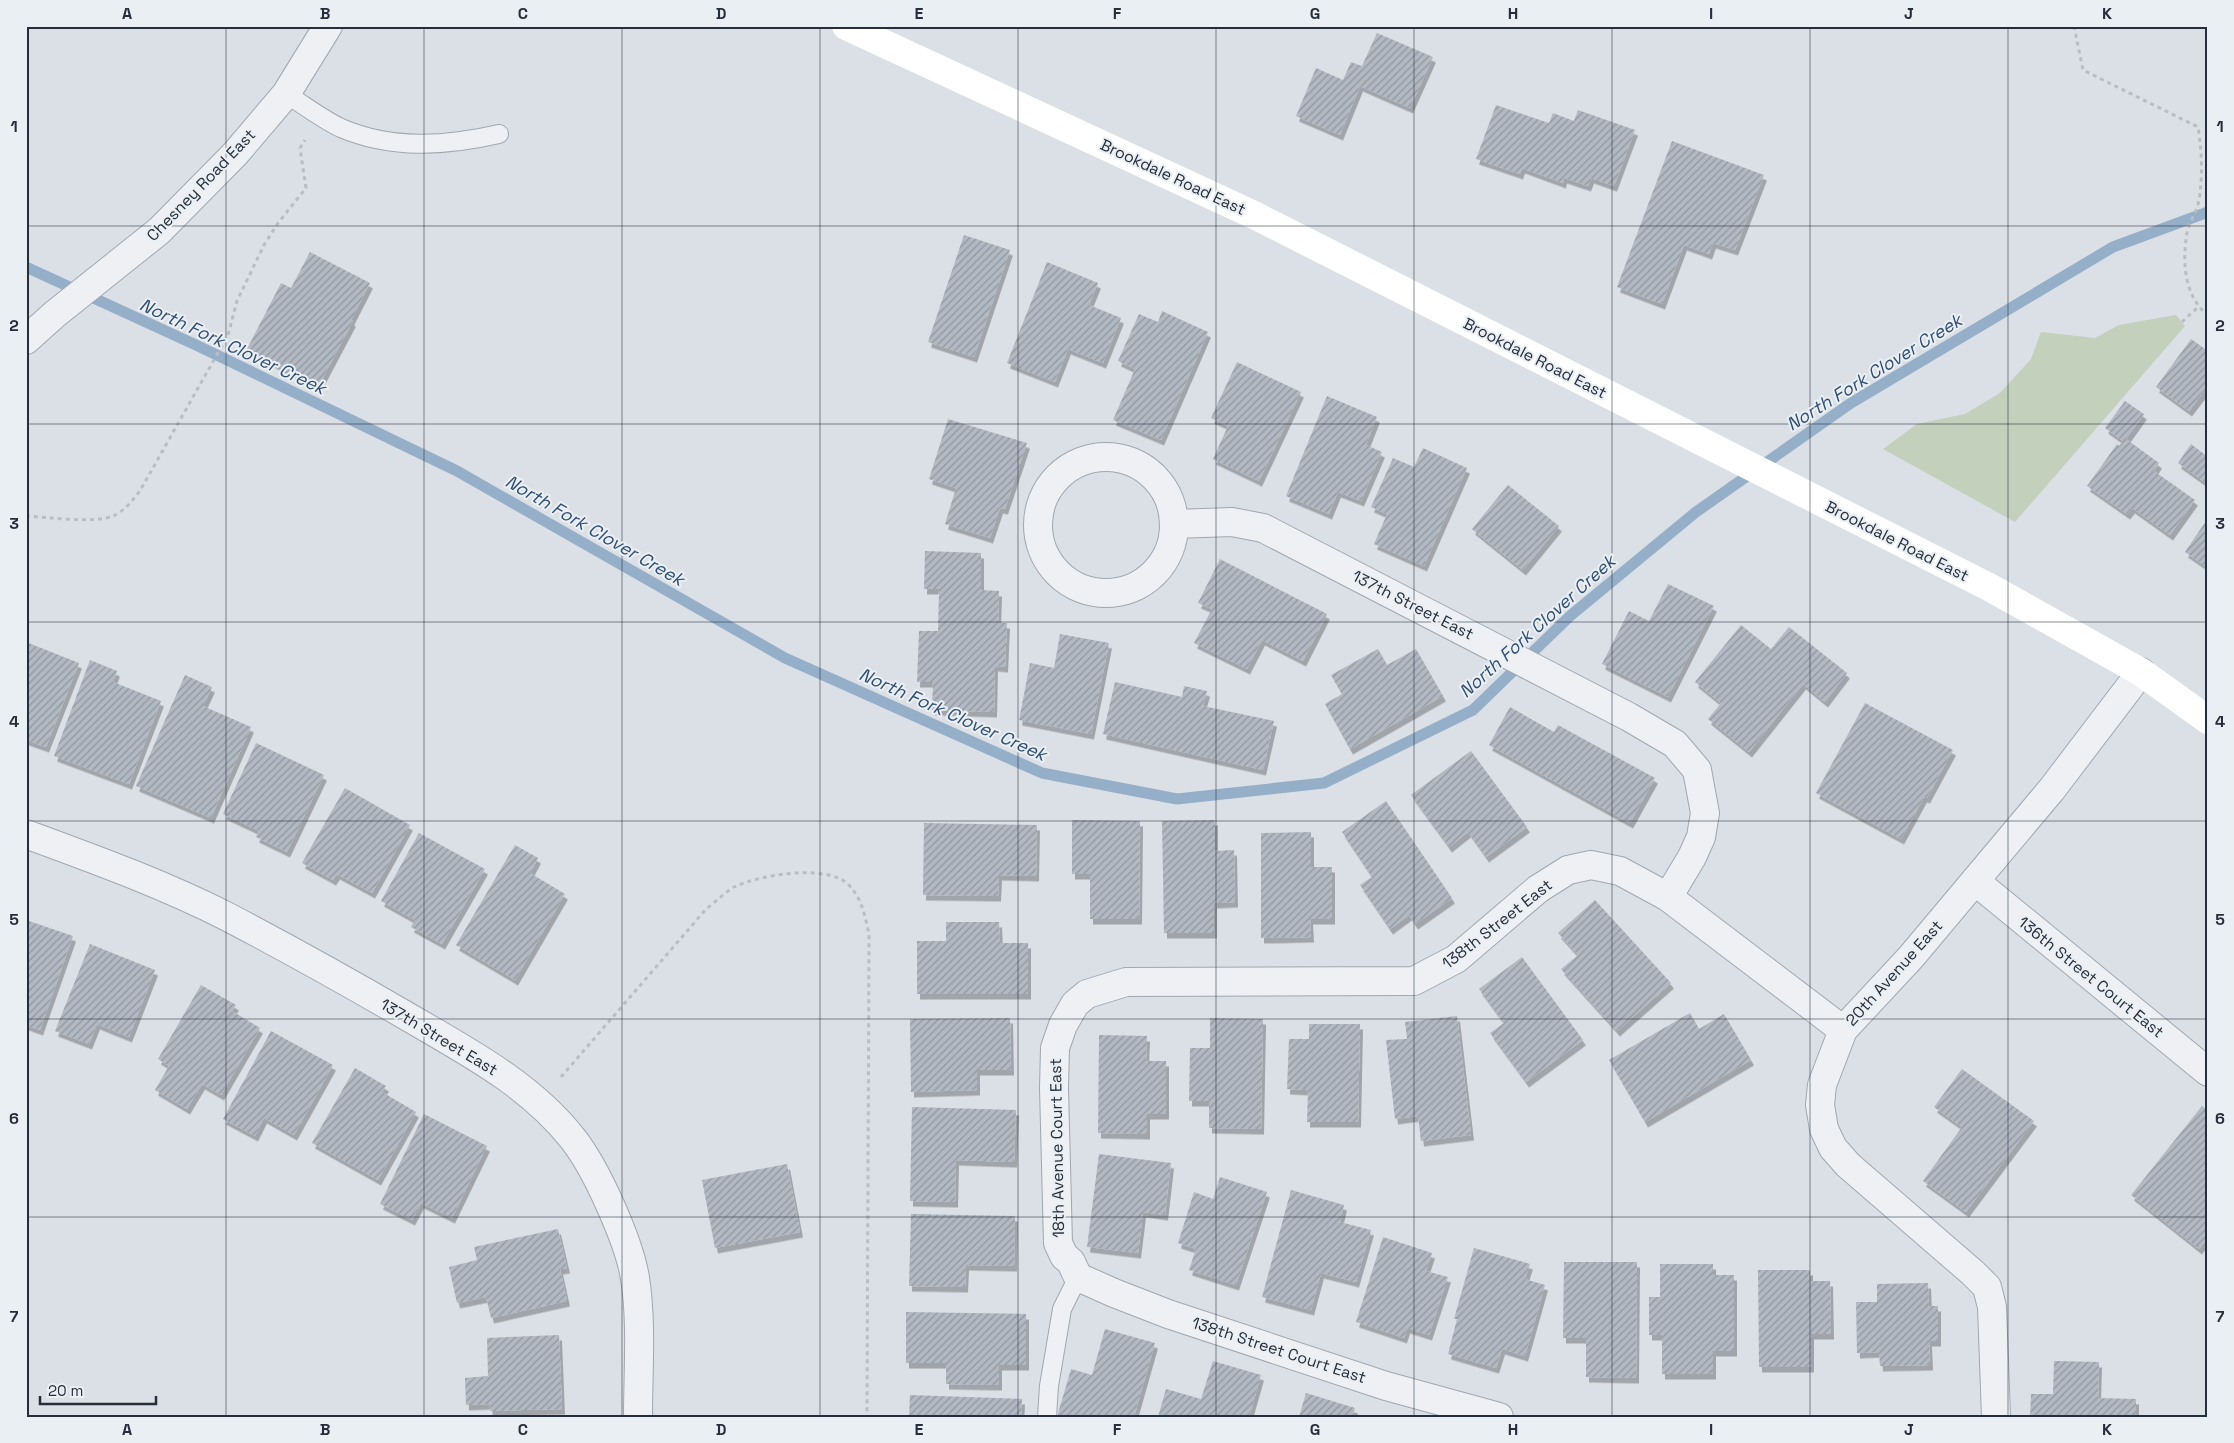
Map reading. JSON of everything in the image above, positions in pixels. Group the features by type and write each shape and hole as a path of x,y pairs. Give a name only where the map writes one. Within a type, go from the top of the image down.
{"main road":[{"name":"Brookdale Road East","path":"846,26 1254,216 1980,583 2081,637 2141,672 2208,720"}],"street":[{"name":"Chesney Road East","path":"26,340 55,314 159,231 235,154 286,94 328,26"},
{"path":"1096,457 1119,457 1141,466 1158,481 1170,501 1174,524 1171,546 1162,565 1146,581 1126,590 1104,593 1083,589 1064,579 1046,556 1040,543 1037,521 1042,498 1055,479 1074,464 1096,457"},
{"name":"137th Street East","path":"1174,524 1232,522 1263,528 1629,717 1675,744 1697,770 1705,814 1701,838 1668,897"},
{"name":"20th Avenue East","path":"1996,1417 1992,1307 1987,1287 1848,1165 1833,1148 1824,1129 1820,1105 1822,1085 1843,1030 1912,957 2052,789 2141,672"},
{"name":"137th Street East","path":"26,834 110,865 226,917 364,991 479,1059 539,1102 574,1140 602,1187 622,1235 635,1277 638,1329 638,1417"},
{"name":"138th Street East","path":"1075,1004 1087,994 1126,982 1414,981 1456,959 1538,889 1568,870 1591,865 1620,871 1668,897 1843,1030"},
{"name":"136th Street Court East","path":"1975,881 2208,1072"},
{"name":"18th Avenue Court East","path":"1074,1269 1064,1256 1058,1243 1054,1088 1055,1048 1063,1025 1075,1004"},
{"name":"138th Street Court East","path":"1074,1269 1114,1294 1176,1316 1386,1386 1499,1417"}],"lane":[{"path":"286,94 340,127 370,138 402,144 464,142 500,134"},
{"path":"1047,1417 1049,1386 1062,1309 1074,1269"}],"path":[{"path":"2074,26 2083,70 2198,127 2203,163 2199,202 2187,232 2185,252 2187,284 2198,307 2208,314"},
{"path":"26,516 97,520 114,516 129,504 141,488 226,341 236,301 264,245 278,223 306,188 300,148 319,115"},
{"path":"2182,322 2198,307"},
{"path":"539,1102 707,908 734,887 764,878 799,872 830,876 848,884 862,904 869,934 867,1417"}],"green space":[{"path":"2176,315 2185,326 2015,522 1883,449 1917,424 1965,414 2000,393 2031,359 2041,332 2095,338 2119,325"}],"building":[{"path":"1377,33 1433,57 1410,108 1360,86 1340,135 1296,116 1316,68 1343,80 1351,62 1362,66"},
{"path":"1496,105 1549,123 1553,113 1574,121 1578,110 1635,130 1614,186 1591,178 1588,186 1564,178 1563,183 1522,168 1520,174 1476,159"},
{"path":"1672,141 1764,175 1735,250 1713,243 1709,254 1684,245 1662,304 1617,287"},
{"path":"964,235 1010,250 974,357 928,342"},
{"path":"310,252 370,283 351,320 353,321 318,387 247,349 281,283 291,288"},
{"path":"1047,262 1098,283 1089,305 1121,318 1103,363 1068,349 1055,382 1007,363"},
{"path":"1162,311 1208,332 1161,440 1113,420 1135,369 1118,361 1139,314 1158,322"},
{"path":"2191,339 2208,351 2208,386 2189,411 2156,387"},
{"path":"1237,362 1301,392 1259,481 1213,459 1228,426 1211,418"},
{"path":"1327,396 1377,417 1366,445 1382,452 1361,501 1338,492 1329,514 1286,496"},
{"path":"2125,401 2144,414 2126,439 2159,463 2154,471 2195,500 2170,535 2132,508 2127,514 2087,486 2117,444 2119,446 2123,441 2105,428"},
{"path":"948,419 1027,443 1005,509 1000,508 990,538 945,524 956,488 929,479"},
{"path":"2191,444 2208,457 2208,480 2206,483 2178,463"},
{"path":"1423,448 1467,468 1424,566 1374,544 1387,514 1371,507 1393,458 1414,467"},
{"path":"1508,485 1559,526 1523,570 1472,529"},
{"path":"2208,518 2208,568 2185,552"},
{"path":"925,551 981,553 981,590 999,591 998,623 1007,623 1005,667 995,666 994,712 932,710 933,682 917,682 919,631 938,631 939,589 924,589"},
{"path":"1220,559 1327,614 1303,661 1262,640 1247,669 1194,643 1212,609 1198,603"},
{"path":"1668,584 1714,606 1668,697 1602,664 1629,611 1649,621"},
{"path":"1741,625 1771,649 1789,627 1847,673 1825,702 1803,684 1749,752 1708,719 1721,703 1695,682"},
{"path":"1060,634 1109,643 1091,734 1019,720 1030,663 1054,668"},
{"path":"26,642 79,663 46,747 26,740"},
{"path":"1378,649 1387,665 1416,649 1443,696 1350,749 1325,704 1342,694 1331,675"},
{"path":"90,660 117,671 113,682 161,701 129,784 54,756"},
{"path":"185,675 212,687 203,706 251,727 211,818 136,786"},
{"path":"1115,682 1182,697 1184,686 1207,691 1203,706 1274,721 1263,770 1103,734"},
{"path":"1865,703 1953,750 1927,798 1924,797 1901,839 1816,793"},
{"path":"1510,707 1554,732 1558,725 1655,778 1630,823 1489,745"},
{"path":"256,743 324,775 287,852 256,837 259,831 223,814"},
{"path":"1471,751 1527,827 1486,857 1468,832 1449,847 1411,795"},
{"path":"345,788 410,825 372,893 337,874 333,880 302,863"},
{"path":"1386,801 1452,898 1415,924 1409,915 1390,929 1360,885 1372,877 1342,832"},
{"path":"1072,820 1140,821 1139,919 1090,919 1090,874 1072,874"},
{"path":"1215,820 1215,851 1234,850 1235,902 1214,903 1214,933 1164,933 1162,821"},
{"path":"924,823 1037,825 1036,876 999,875 998,896 923,895"},
{"path":"1311,832 1311,867 1332,867 1332,919 1310,919 1311,937 1261,938 1261,833"},
{"path":"419,833 485,869 442,944 411,927 415,920 381,901"},
{"path":"515,845 538,858 530,873 565,894 515,980 456,945"},
{"path":"1595,900 1671,983 1617,1031 1561,969 1578,955 1558,933"},
{"path":"26,920 73,936 40,1030 26,1025"},
{"path":"946,922 999,922 1000,943 1028,943 1028,994 917,994 917,941 946,941"},
{"path":"90,944 155,970 129,1037 97,1024 89,1044 55,1031"},
{"path":"1522,957 1583,1040 1526,1082 1490,1033 1504,1023 1479,989"},
{"path":"201,985 236,1005 232,1011 260,1028 221,1095 202,1084 187,1109 155,1090 169,1066 158,1059"},
{"path":"1690,1013 1699,1029 1724,1014 1751,1060 1645,1122 1609,1060"},
{"path":"1457,1016 1471,1135 1421,1141 1418,1116 1395,1119 1386,1040 1407,1039 1405,1022"},
{"path":"1010,1018 1011,1070 977,1070 977,1090 911,1092 910,1019"},
{"path":"1210,1018 1263,1019 1261,1129 1209,1128 1209,1101 1189,1101 1190,1048 1210,1048"},
{"path":"1309,1024 1360,1024 1358,1122 1307,1122 1308,1090 1287,1089 1289,1039 1309,1039"},
{"path":"271,1031 333,1065 294,1135 264,1118 255,1136 223,1119"},
{"path":"1099,1035 1147,1036 1146,1061 1166,1061 1166,1114 1147,1114 1147,1134 1098,1133"},
{"path":"355,1068 386,1086 382,1092 416,1112 378,1180 312,1143"},
{"path":"1962,1069 2034,1121 1966,1212 1923,1181 1962,1127 1934,1107"},
{"path":"2202,1106 2208,1110 2208,1237 2199,1249 2131,1195"},
{"path":"912,1107 1016,1110 1014,1162 956,1160 955,1202 910,1201"},
{"path":"424,1114 487,1146 452,1218 421,1203 412,1220 380,1204"},
{"path":"1099,1154 1171,1163 1165,1215 1143,1212 1138,1253 1087,1247"},
{"path":"787,1164 800,1232 715,1248 702,1180"},
{"path":"1220,1177 1267,1192 1236,1285 1189,1270 1196,1249 1178,1243 1194,1192 1213,1199"},
{"path":"1291,1190 1344,1205 1340,1222 1371,1230 1356,1282 1321,1273 1311,1310 1262,1297"},
{"path":"911,1214 1015,1216 1014,1266 966,1265 965,1287 909,1286"},
{"path":"558,1229 567,1268 560,1269 567,1301 491,1318 486,1297 457,1303 449,1267 477,1260 474,1247"},
{"path":"1383,1237 1432,1253 1426,1271 1448,1277 1429,1335 1407,1328 1404,1338 1356,1322"},
{"path":"1474,1248 1530,1264 1525,1279 1545,1285 1525,1356 1502,1349 1496,1368 1448,1354 1457,1319 1454,1319"},
{"path":"1564,1262 1637,1262 1636,1378 1586,1377 1586,1338 1563,1338"},
{"path":"1660,1264 1713,1264 1713,1275 1734,1275 1734,1351 1713,1351 1713,1374 1662,1374 1662,1335 1649,1335 1649,1297 1660,1297"},
{"path":"1758,1270 1810,1270 1810,1281 1830,1281 1831,1334 1811,1334 1811,1367 1759,1367"},
{"path":"1928,1283 1929,1306 1938,1306 1938,1341 1929,1341 1930,1365 1880,1366 1879,1352 1857,1353 1856,1302 1877,1302 1877,1284"},
{"path":"906,1312 1026,1314 1026,1365 999,1365 999,1385 946,1384 946,1363 906,1363"},
{"path":"1105,1329 1155,1343 1134,1417 1057,1417 1071,1369 1092,1375"},
{"path":"559,1335 562,1409 490,1411 489,1404 466,1405 465,1378 488,1376 487,1338"},
{"path":"1213,1361 1261,1375 1249,1417 1158,1417 1166,1389 1201,1399"},
{"path":"2054,1361 2099,1362 2098,1398 2136,1399 2136,1417 2030,1417 2031,1394 2053,1394"},
{"path":"1306,1393 1355,1408 1352,1417 1299,1417"},
{"path":"910,1395 1022,1399 1021,1417 909,1417"}],"waterway":[{"name":"North Fork Clover Creek","path":"26,267 196,345 457,471 785,658 1042,773 1177,799 1324,783 1473,710 1570,616 1696,512 1851,403 2113,247 2208,212"}]}
